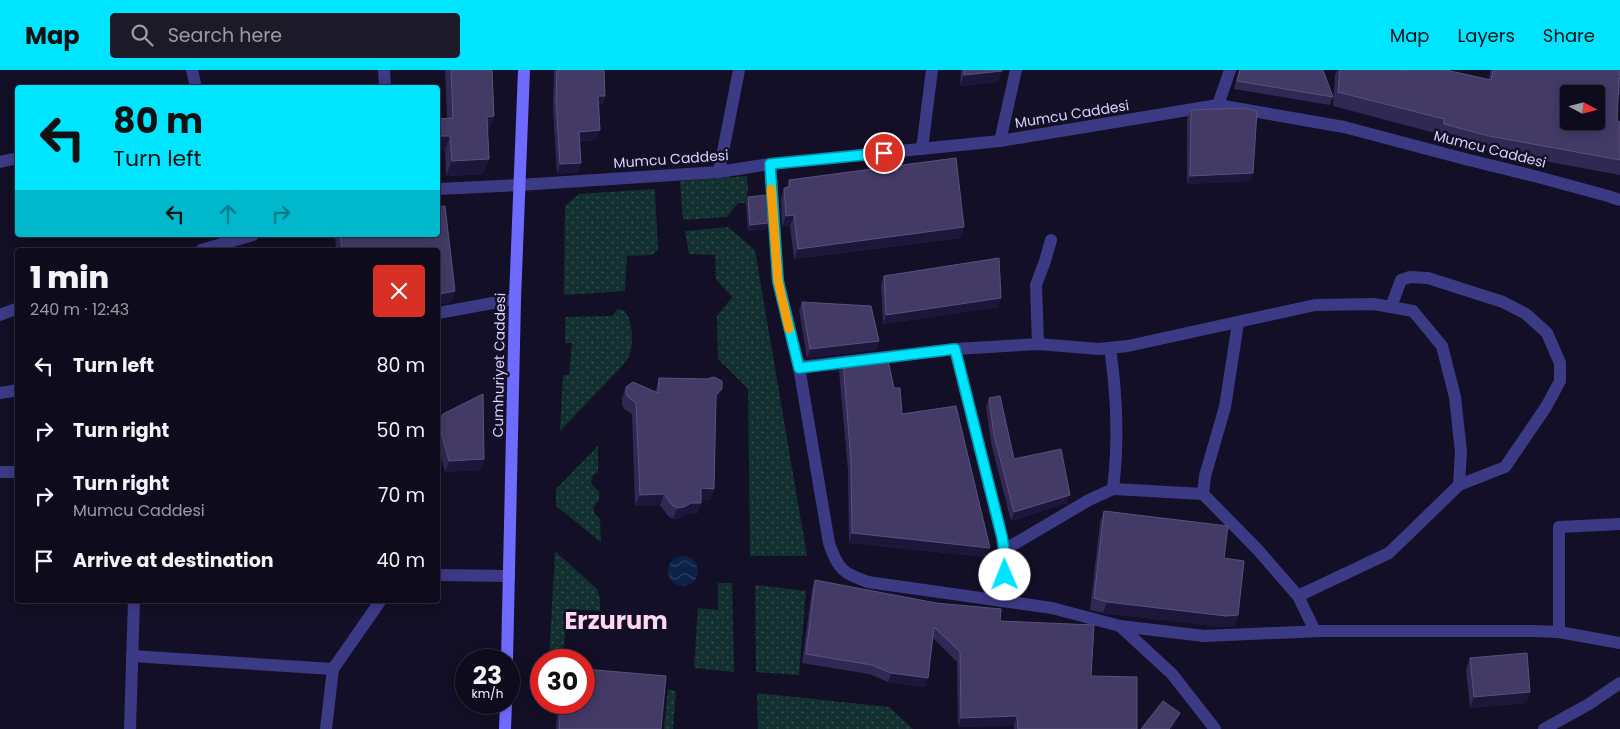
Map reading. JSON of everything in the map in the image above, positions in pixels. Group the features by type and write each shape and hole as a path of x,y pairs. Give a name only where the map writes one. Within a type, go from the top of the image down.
{"main road":[{"name":"Cumhuriyet Caddesi","path":"507,649 515,299 524,70"},
{"path":"505,729 506,714"}],"street":[{"path":"192,70 195,85"},
{"path":"384,70 385,85"},
{"path":"719,172 738,70"},
{"path":"922,149 932,70"},
{"path":"1000,141 1016,70"},
{"path":"1218,105 1230,70"},
{"name":"Mumcu Caddesi","path":"440,189 719,172 770,164 1000,141 1218,105 1344,127 1465,160 1538,176 1620,200"},
{"path":"0,162 15,159"},
{"path":"770,164 778,281 799,368 829,543 834,557 846,574 868,582 1052,608 1120,626 1204,636 1315,631 1559,632 1620,643"},
{"path":"207,248 236,238"},
{"path":"1038,344 1036,285 1051,240"},
{"path":"1298,596 1389,553 1459,485 1506,467 1546,407 1560,381 1560,363 1547,333 1526,314 1503,302 1428,278 1410,277 1401,280 1391,307"},
{"path":"440,313 515,299"},
{"path":"799,368 955,349 1038,344 1099,349 1110,348 1238,323 1315,305 1374,304 1391,307 1413,311 1442,346 1455,397 1461,452 1459,485"},
{"path":"0,315 15,309"},
{"path":"1204,494 1205,476 1225,408 1238,323"},
{"path":"1110,348 1117,414 1113,489"},
{"path":"955,349 1004,550 1005,575 1002,601"},
{"path":"0,393 15,390"},
{"path":"0,472 15,472"},
{"path":"1004,550 1089,500 1113,489 1204,494 1258,550 1298,596 1315,631"},
{"path":"1559,632 1559,527 1620,524"},
{"path":"440,575 509,576"},
{"path":"130,729 134,603"},
{"path":"326,729 333,669 379,603"},
{"path":"1120,626 1172,674 1215,729"},
{"path":"132,656 333,669"},
{"path":"1544,729 1589,704 1620,683"}],"green space":[{"path":"747,176 748,190 746,203 738,203 727,217 683,220 680,181"},
{"path":"655,189 658,250 652,255 627,256 625,291 564,295 565,206 579,194"},
{"path":"728,227 755,250 807,556 750,556 748,389 718,359 717,316 732,297 716,279 715,255 689,254 685,231"},
{"path":"618,309 625,311 631,326 632,344 629,355 623,365 560,431 563,375 569,375 572,343 565,343 565,317 612,316"},
{"path":"598,446 598,472 593,475 591,482 599,491 599,500 595,505 594,512 600,519 601,542 556,506 556,489"},
{"path":"555,551 597,589 600,598 600,611 568,609 563,649 550,649"},
{"path":"718,583 732,583 734,672 694,668 698,608 718,610"},
{"path":"755,585 806,591 799,675 756,672"},
{"path":"668,689 676,691 673,729 664,729"},
{"path":"757,693 889,707 913,729 758,729"}],"water":[{"path":"683,556 694,560 698,571 694,582 683,586 672,582 668,571 672,560"}],"building":[{"path":"451,70 492,70 494,116 487,117 489,159 452,161 450,136 440,136 440,119 453,118"},
{"path":"557,70 604,70 605,96 598,96 600,130 579,132 581,163 560,164 556,98"},
{"path":"964,70 1002,70 1002,71 964,75"},
{"path":"1240,70 1323,70 1333,97 1237,81"},
{"path":"1340,70 1446,70 1491,80 1494,70 1620,70 1617,121 1620,122 1620,160 1489,136 1444,124 1444,119 1338,92"},
{"path":"1243,108 1257,111 1253,173 1190,176 1191,110"},
{"path":"956,158 964,227 798,249 794,215 786,216 784,188 790,187 789,180"},
{"path":"767,195 768,223 750,225 748,197"},
{"path":"445,206 455,291 440,294 440,248 342,248 340,237 440,237 440,207"},
{"path":"999,258 1001,298 886,315 884,276"},
{"path":"802,302 871,306 879,341 810,349"},
{"path":"887,356 894,388 900,388 902,414 956,406 990,548 852,533 851,461 843,361"},
{"path":"714,377 722,381 722,389 716,395 714,489 701,488 701,503 691,503 677,508 672,505 664,494 640,495 636,403 628,397 626,387 633,382 658,393 659,378 707,379"},
{"path":"483,394 484,459 449,461 440,428 440,418 443,414"},
{"path":"1000,396 1014,459 1061,449 1070,495 1014,512 994,435 989,398"},
{"path":"1104,511 1228,526 1224,558 1244,561 1238,615 1226,616 1107,602 1094,598"},
{"path":"815,580 936,603 1001,609 1000,621 1094,625 1091,676 1137,677 1137,729 1018,729 1017,716 961,718 960,652 934,627 928,678 891,673 872,665 806,654"},
{"path":"1527,653 1530,692 1474,697 1470,658"},
{"path":"595,670 666,676 661,729 559,729 560,714 595,714"},
{"path":"1163,701 1180,713 1169,729 1141,729"}],"slow traffic":[{"path":"771,189 778,281 789,329"}],"district":[{"name":"Erzurum","path":"616,620"}],"route":[{"path":"884,153 770,164 778,281 799,368 955,349 1002,537 1005,575"}]}
